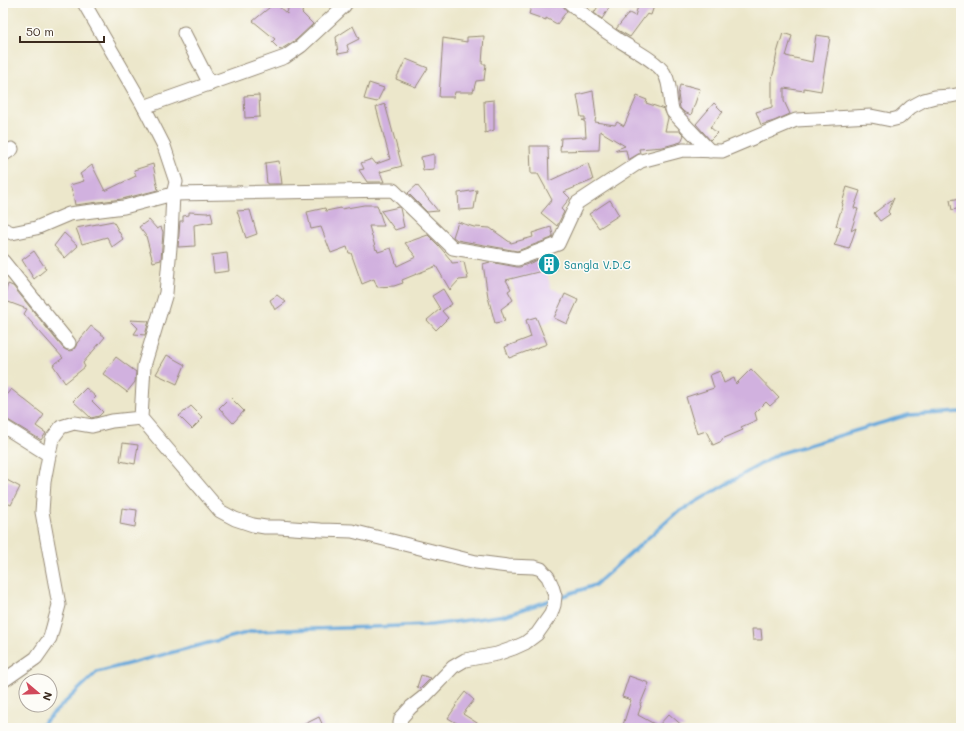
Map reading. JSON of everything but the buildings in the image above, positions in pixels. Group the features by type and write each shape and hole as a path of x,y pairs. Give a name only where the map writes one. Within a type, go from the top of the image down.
{"street":[{"path":"84,3 144,106 164,146 176,182 173,194 166,293 144,366 142,418 169,452 220,511 235,519 265,527 279,526 352,532 476,562 508,566 534,567 541,569 548,577 552,586 555,596 554,605 551,614 536,634 525,643 514,648 497,654 466,660 453,667 425,696 410,707 401,718 400,723 402,728"},
{"path":"144,106 285,57 302,46 346,3"},
{"path":"570,3 587,18 617,40 659,67 665,74 673,112 710,150"},
{"path":"184,33 210,84"},
{"path":"3,229 12,232 36,228 69,214 124,207 173,194 393,190 453,248 518,259 558,244 577,203 641,161 683,150 722,151 796,120 871,116 891,120 899,118 924,100 935,97 961,94"},
{"path":"3,262 69,344"},
{"path":"3,681 36,658 50,638 59,605 42,512 44,482 52,439 61,426 74,423 92,426 112,421 142,418"},
{"path":"3,426 49,455"}],"shaded area":[{"path":"542,257 551,288 578,300 567,324 554,318 532,331 528,327 511,279 508,265"}],"waterway":[{"path":"557,598 595,585 675,514 778,454 908,415 961,412"},
{"path":"38,728 97,672 254,631 431,625 506,615 551,600"}],"place":[{"name":"Sangla V.D.C","path":"549,264"}]}
